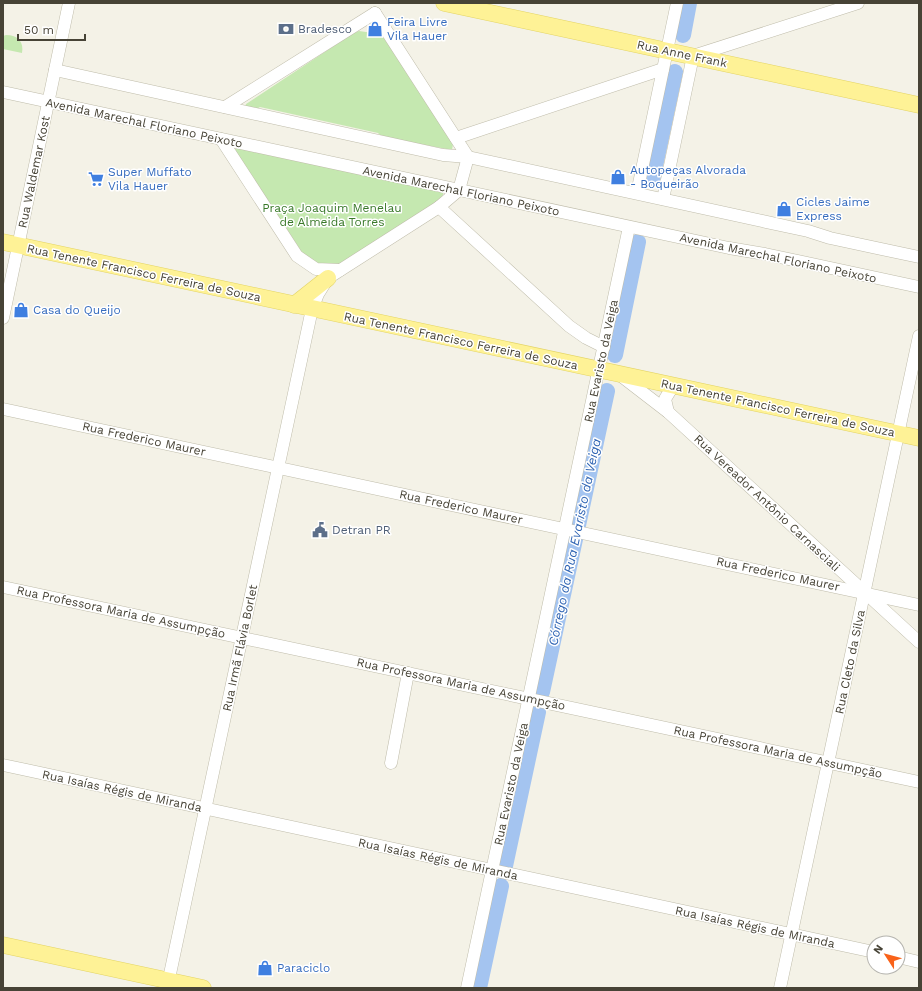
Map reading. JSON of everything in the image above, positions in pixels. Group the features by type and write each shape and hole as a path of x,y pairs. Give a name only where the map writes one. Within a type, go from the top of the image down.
{"main road":[{"name":"Rua Anne Frank","path":"444,3 919,104"},
{"name":"Rua Tenente Francisco Ferreira de Souza","path":"11,244 919,438"},
{"path":"294,305 334,274"},
{"path":"3,945 168,984 203,988"}],"street":[{"name":"Rua Waldemar Kost","path":"3,318 11,244 48,102 69,3"},
{"path":"637,194 677,3"},
{"path":"663,199 694,56 858,3"},
{"path":"221,139 297,256 316,269 334,274 439,207 459,190 468,157 376,8 224,107"},
{"path":"456,138 663,69"},
{"path":"55,70 443,155 468,157 663,199 919,257"},
{"name":"Avenida Marechal Floriano Peixoto","path":"3,92 630,227 919,287"},
{"path":"439,207 569,326 586,338 604,347"},
{"name":"Rua Evaristo da Veiga","path":"467,988 529,699 568,530 599,370 630,227"},
{"name":"Rua Irmã Flávia Borlet","path":"168,984 312,309 318,294 334,274"},
{"name":"Rua Cleto da Silva","path":"780,988 919,336"},
{"name":"Rua Vereador Antônio Carnasciali","path":"619,374 668,412 919,642"},
{"path":"668,412 665,399 673,386"},
{"name":"Rua Frederico Maurer","path":"3,409 919,605"},
{"name":"Rua Professora Maria de Assumpção","path":"3,587 919,782"},
{"path":"391,763 408,674"},
{"name":"Rua Isaías Régis de Miranda","path":"3,765 866,950"},
{"path":"906,959 919,962"}],"green space":[{"path":"359,31 373,33 384,38 453,144 452,150 382,137 378,133 260,107 255,110 245,107 246,104 352,34"},
{"path":"3,36 14,36 21,42 22,53 3,49"},
{"name":"Praça Joaquim Menelau de Almeida Torres","path":"237,147 443,192 443,195 436,203 335,268 307,260 235,150"}],"waterway":[{"name":"Córrego da Rua Evaristo da Veiga","path":"683,35 689,3"},
{"name":"Córrego da Rua Evaristo da Veiga","path":"652,180 675,72"},
{"name":"Córrego da Rua Evaristo da Veiga","path":"615,355 638,242"},
{"name":"Córrego da Rua Evaristo da Veiga","path":"542,692 607,391"},
{"name":"Córrego da Rua Evaristo da Veiga","path":"505,866 538,712"},
{"name":"Córrego da Rua Evaristo da Veiga","path":"479,988 501,886"}],"place":[{"name":"Bradesco","path":"286,29"},
{"name":"Feira Livre Vila Hauer","path":"375,29"},
{"name":"Autopeças Alvorada - Boqueirão","path":"618,177"},
{"name":"Super Muffato Vila Hauer","path":"96,179"},
{"name":"Cicles Jaime Express","path":"784,209"},
{"name":"Casa do Queijo","path":"21,310"},
{"name":"Detran PR","path":"320,530"},
{"name":"Paraciclo","path":"265,968"}]}
